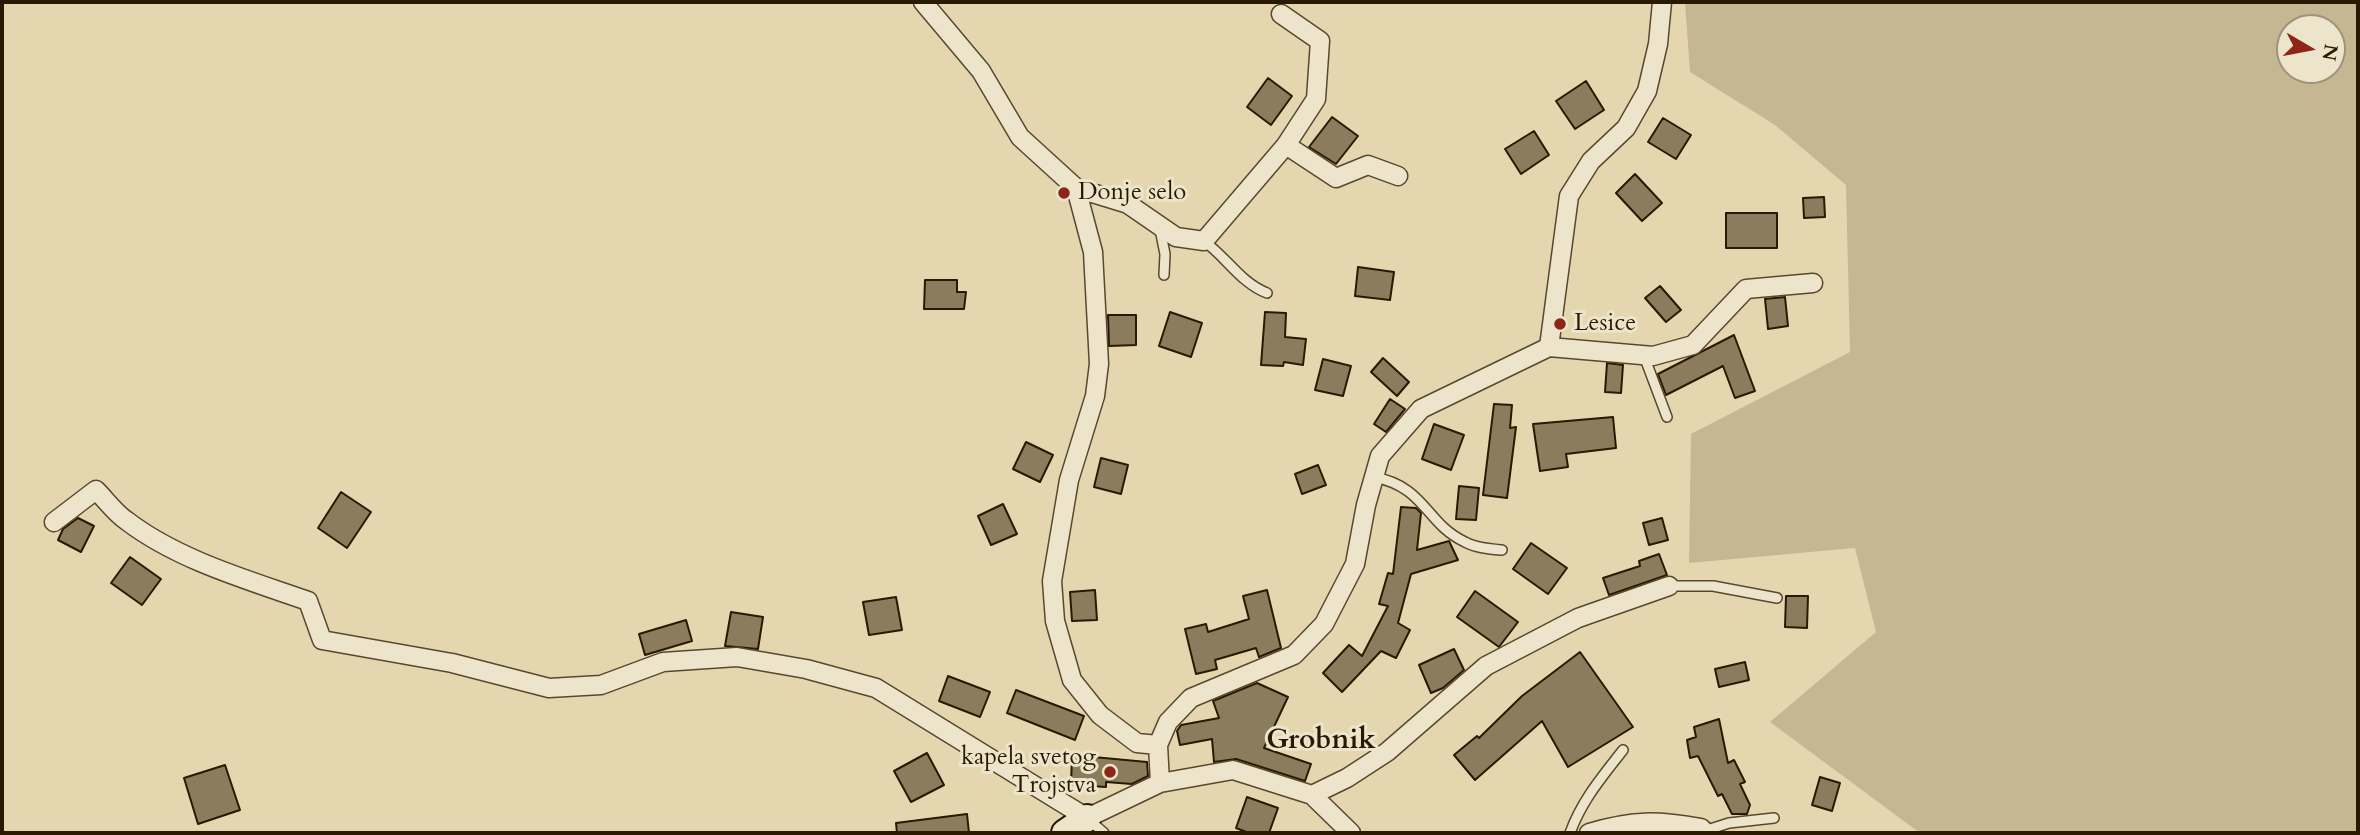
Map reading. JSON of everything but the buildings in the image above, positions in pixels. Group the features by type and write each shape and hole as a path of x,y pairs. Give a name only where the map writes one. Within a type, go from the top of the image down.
{"main road":[{"path":"1065,833 1096,825"}],"street":[{"path":"923,2 981,71 1020,137 1076,188 1128,204 1176,237 1204,242 1286,145 1316,99 1320,41 1281,14"},
{"path":"1549,347 1569,196 1591,161 1626,128 1647,91 1658,44 1662,2"},
{"path":"1286,145 1336,178 1368,166 1398,176"},
{"path":"1076,188 1093,253 1099,364 1095,396 1069,480 1052,581 1055,621 1072,680 1100,715 1137,743 1158,745"},
{"path":"1160,783 1158,745 1168,722 1191,698 1294,655 1324,624 1355,565 1380,456 1421,409 1549,347 1653,356 1693,345 1746,289 1813,283"},
{"path":"54,522 96,491 126,521 154,537 233,575 308,601 322,640 452,663 549,688 601,685 663,662 737,657 806,669 876,688 1096,825 1160,783 1233,770 1312,795 1351,833"},
{"path":"1312,795 1387,752 1486,666 1578,618 1669,586"},
{"path":"1589,833 1626,822 1680,824 1705,832"}],"lane":[{"path":"1160,226 1165,254 1164,275"},
{"path":"1204,242 1225,257 1249,286 1268,293"},
{"path":"1644,356 1667,417"},
{"path":"1374,477 1395,481 1410,490 1434,517 1466,543 1502,550"},
{"path":"1669,586 1713,586 1777,598"},
{"path":"1570,833 1577,814 1595,783 1623,750"},
{"path":"1705,832 1729,823 1774,818"}],"shaded area":[{"path":"1685,2 2358,2 2358,833 1920,833 1770,722 1876,632 1855,548 1689,563 1691,434 1850,352 1846,185 1775,125 1690,72"}],"place":[{"name":"Donje selo","path":"1064,193"},
{"name":"Lesice","path":"1560,324"},
{"name":"kapela svetog Trojstva","path":"1110,772"}],"district":[{"name":"Grobnik","path":"1321,742"}]}
